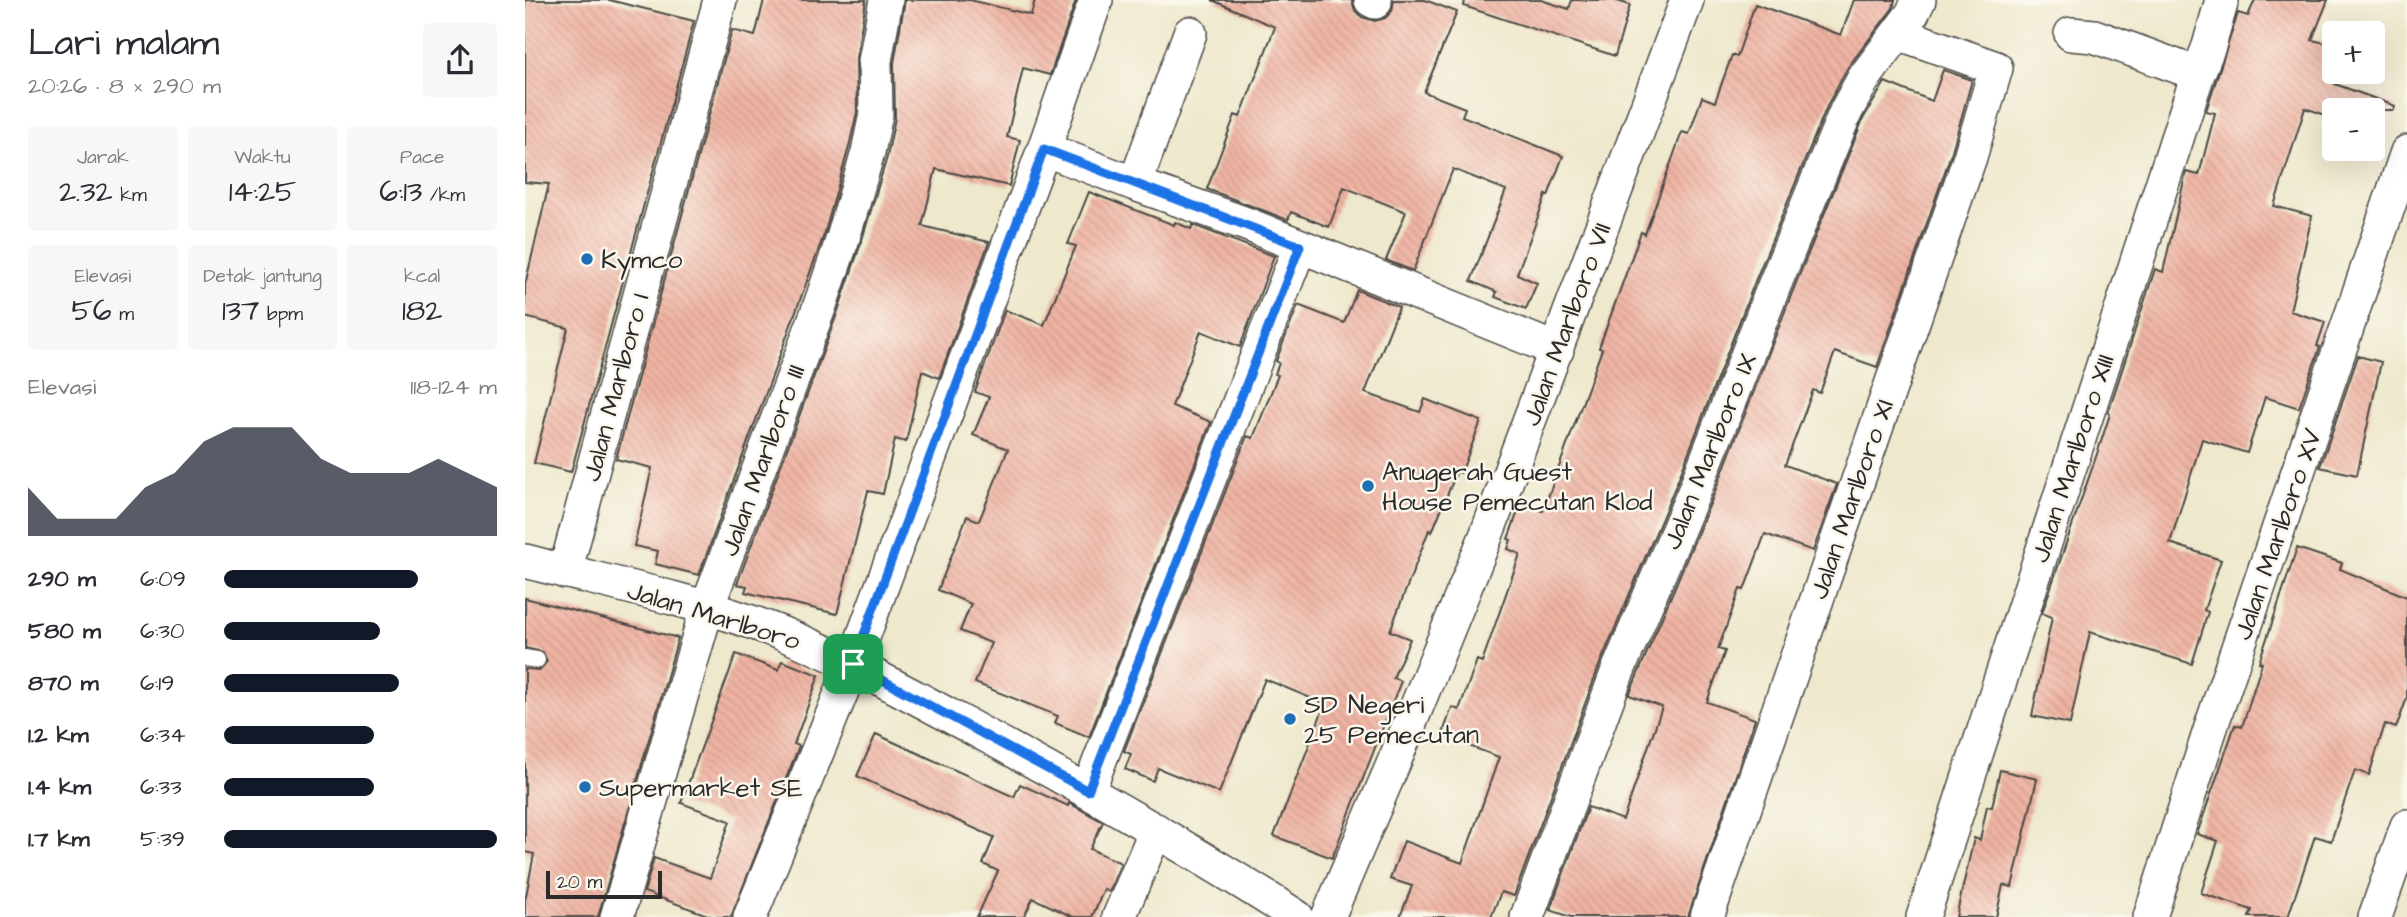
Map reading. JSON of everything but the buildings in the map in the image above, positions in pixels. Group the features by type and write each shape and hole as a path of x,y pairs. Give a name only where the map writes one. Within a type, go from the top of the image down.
{"street":[{"name":"Jalan Marlboro I","path":"565,572 720,0"},
{"name":"Jalan Marlboro III","path":"617,917 707,607 820,309 843,238 876,114 875,61 886,0"},
{"path":"750,917 853,664 1044,149 1095,0"},
{"name":"Jalan Marlboro VII","path":"1328,917 1451,624 1557,350 1687,0"},
{"name":"Jalan Marlboro IX","path":"1527,917 1617,673 1694,492 1846,111 1864,78 1919,0"},
{"name":"Jalan Marlboro XIII","path":"1923,917 2222,0"},
{"path":"1135,184 1190,33"},
{"name":"Jalan Marlboro XI","path":"1707,917 1994,82 1996,68 1898,33"},
{"path":"2071,34 2094,36 2198,74"},
{"path":"1044,149 1236,220 1557,350"},
{"name":"Jalan Marlboro XV","path":"2150,917 2213,721 2407,152"},
{"path":"1088,791 1300,246"},
{"name":"Jalan Marlboro","path":"525,561 707,607 853,664 1088,791 1297,917"},
{"path":"2375,917 2407,826"},
{"path":"1119,917 1156,830"}],"place":[{"name":"Kymco","path":"587,259"},
{"name":"Anugerah Guest House Pemecutan Klod","path":"1368,486"},
{"name":"SD Negeri 25 Pemecutan","path":"1290,719"},
{"name":"Supermarket SE","path":"585,787"}],"route":[{"path":"1044,149 1300,246 1088,791 853,664 1044,149"}]}
